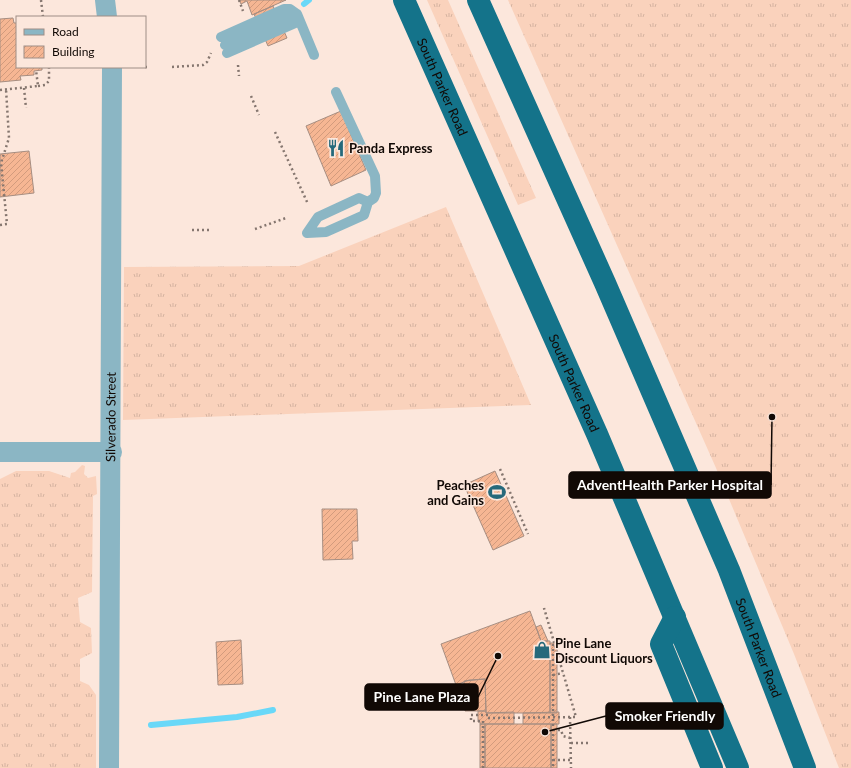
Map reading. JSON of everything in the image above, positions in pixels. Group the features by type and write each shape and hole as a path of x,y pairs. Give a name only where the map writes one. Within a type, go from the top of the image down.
{"highway":[{"name":"South Parker Road","path":"404,0 597,434 738,768"},
{"name":"South Parker Road","path":"478,0 605,282 729,570 805,768"},
{"path":"675,617 661,644 712,768"}],"street":[{"path":"105,0 108,16"},
{"name":"Silverado Street","path":"110,768 112,68"},
{"path":"0,452 112,452"}],"lane":[{"path":"224,45 299,17 314,55"},
{"path":"336,92 376,182 376,193 374,198 368,202 364,215 326,232 307,233 318,217 359,198 368,202"}],"path":[{"path":"41,0 43,16"},
{"path":"172,67 200,66 207,62 210,53 215,52"},
{"path":"239,59 239,76"},
{"path":"0,90 45,85 49,81 49,68"},
{"path":"36,70 38,86"},
{"path":"24,88 26,108"},
{"path":"0,225 7,224 1,174 1,158 9,138 6,89"},
{"path":"251,96 259,115"},
{"path":"275,132 310,208"},
{"path":"255,230 286,218"},
{"path":"192,230 209,230"},
{"path":"500,469 528,534"},
{"path":"483,768 483,721 471,721 471,715 488,715 488,718 576,717 544,608"},
{"path":"553,640 553,768"},
{"path":"553,675 563,673"},
{"path":"406,708 424,707"},
{"path":"570,717 571,768"},
{"path":"553,730 560,730 563,736 570,738"},
{"path":"571,743 591,743"},
{"path":"553,760 571,760"}],"green space":[{"path":"427,0 448,0 536,198 518,205"},
{"path":"508,0 851,0 851,768 839,768 794,654 716,468"},
{"path":"446,207 531,405 123,420 124,267 299,266"},
{"path":"82,465 85,466 84,474 88,478 96,476 97,494 93,496 92,592 78,598 80,622 91,628 92,653 80,659 80,681 89,685 96,695 96,768 0,768 0,479 16,471 49,471 70,478 71,473 75,472"}],"building":[{"path":"239,0 286,0 252,15 247,1 241,4"},
{"path":"273,6 287,38 268,46 254,14"},
{"path":"13,18 14,23 16,23 16,68 42,68 42,70 34,71 34,75 20,76 21,80 0,82 0,19"},
{"name":"Panda Express","path":"341,111 366,170 331,186 306,126"},
{"path":"29,151 34,193 0,197 0,154"},
{"path":"495,471 524,536 493,550 464,485"},
{"path":"322,509 357,509 358,541 352,541 353,559 323,560"},
{"path":"530,611 541,641 550,641 550,713 486,713 485,679 469,680 456,685 441,644"},
{"path":"541,625 548,641 541,641 536,627"},
{"path":"241,640 243,684 218,685 216,642"},
{"path":"550,643 557,643 557,713 550,713"},
{"path":"485,679 486,711 465,711 464,681"},
{"path":"478,711 486,711 486,713 514,712 514,724 480,724 480,722 478,722"},
{"path":"559,712 559,724 523,724 523,713"},
{"path":"480,724 485,724 485,768 480,768"},
{"path":"485,724 551,724 551,768 485,768"},
{"path":"551,724 557,724 557,768 551,768"}],"waterway":[{"path":"304,4 309,0"},
{"path":"151,725 237,717 273,710"}],"place":[{"name":"Panda Express","path":"336,148"},
{"name":"AdventHealth Parker Hospital","path":"772,417"},
{"name":"Peaches and Gains","path":"497,492"},
{"name":"Pine Lane Discount Liquors","path":"542,650"},
{"name":"Pine Lane Plaza","path":"498,656"},
{"name":"Smoker Friendly","path":"545,732"}]}
